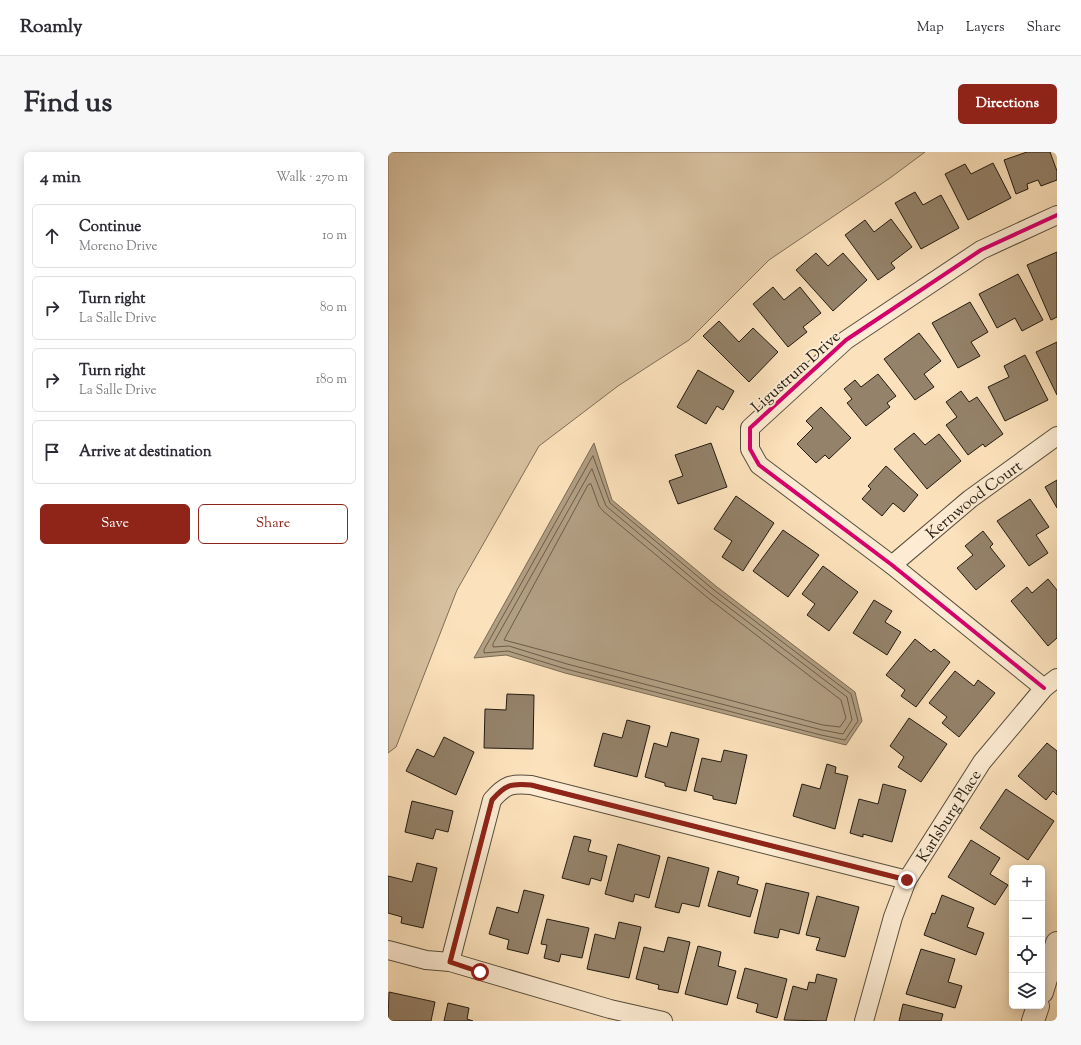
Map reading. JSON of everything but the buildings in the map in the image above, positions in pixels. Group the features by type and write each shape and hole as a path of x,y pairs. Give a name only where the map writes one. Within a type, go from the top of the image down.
{"street":[{"name":"Ligustrum Drive","path":"1050,683 759,465 750,448 750,428 846,340 981,250 1057,215"},
{"name":"Kernwood Court","path":"892,565 970,499 1057,436"},
{"name":"Karlsburg Place","path":"864,1021 893,917 907,880 982,762 1050,683"},
{"path":"450,962 492,800 505,787 518,784 531,785 907,880"},
{"path":"1045,982 1057,943"},
{"path":"388,950 426,960 450,962 608,1015 663,1021"},
{"path":"1033,1021 1037,1009"}],"shaded area":[{"path":"388,152 925,152 890,178 769,260 689,340 618,386 539,446 457,590 396,747 388,753"}],"water":[{"path":"594,443 612,500 717,587 855,692 862,721 846,745 565,673 506,655 474,658"}],"cycle path":[{"path":"1044,688 892,565 759,465 750,449 750,428 846,340 981,250 1057,215"},
{"path":"450,962 492,800 505,788 518,784 531,785 907,880"}],"route":[{"path":"480,972 450,962 492,800 505,787 518,784 531,785 907,880"}]}
